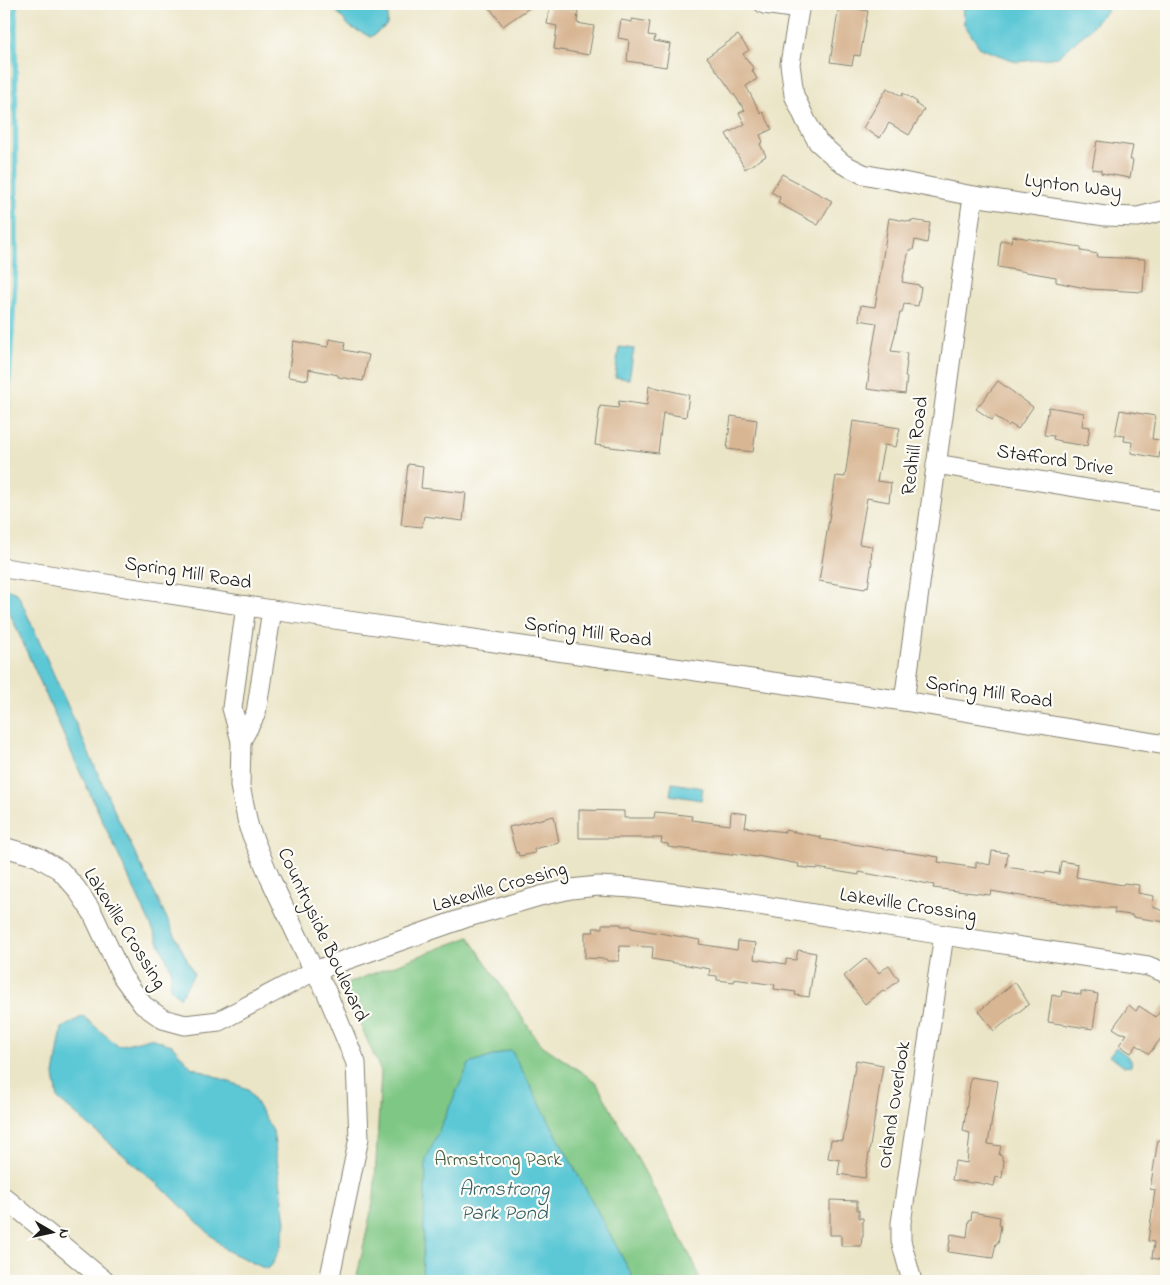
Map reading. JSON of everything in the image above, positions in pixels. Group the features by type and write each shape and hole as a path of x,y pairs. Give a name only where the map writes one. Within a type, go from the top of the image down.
{"street":[{"path":"764,4 799,6"},
{"name":"Lynton Way","path":"799,6 790,64 794,95 818,142 843,164 862,174 973,196 1105,216 1138,216 1166,210"},
{"name":"Redhill Road","path":"904,702 973,196"},
{"name":"Stafford Drive","path":"936,464 1166,502"},
{"name":"Spring Mill Road","path":"4,568 272,610 904,702 1166,745"},
{"name":"Countryside Boulevard","path":"246,606 232,708 241,741 240,786 249,828 270,878 314,971 326,991 356,1063 359,1138 329,1281"},
{"path":"241,741 256,712 272,610"},
{"name":"Lakeville Crossing","path":"4,847 38,857 60,870 76,888 92,912 122,976 143,1006 163,1019 185,1025 218,1021 314,971 465,918 540,896 571,889 598,886 633,888 736,902 1148,966 1166,973"},
{"name":"Orland Overlook","path":"912,1281 901,1241 901,1223 944,935"},
{"path":"4,1197 105,1281"}],"green space":[{"name":"Armstrong Park","path":"469,937 539,1043 596,1082 695,1265 700,1281 356,1281 374,1197 381,1072 343,985"}],"water":[{"path":"330,4 389,4 387,25 371,37 350,27"},
{"path":"963,4 1109,4 1108,9 1088,31 1058,57 1017,62 980,48 964,24"},
{"path":"619,347 634,349 629,379 615,377"},
{"path":"4,587 18,594 115,812 194,974 180,998 170,988 171,969 79,770 4,600"},
{"path":"672,783 703,788 701,800 670,795"},
{"path":"83,1016 118,1046 150,1038 172,1045 191,1067 248,1089 273,1131 286,1222 281,1246 272,1265 266,1269 226,1250 171,1196 58,1099 54,1075 62,1028"},
{"path":"1116,1047 1131,1059 1130,1067 1125,1067 1109,1056"},
{"name":"Armstrong Park Pond","path":"511,1050 635,1281 422,1281 426,1159 469,1064"}],"building":[{"path":"487,4 535,4 503,26"},
{"path":"839,6 868,11 860,56 854,55 852,65 830,62"},
{"path":"550,7 578,11 577,23 594,26 589,55 554,49 557,26 547,24"},
{"path":"632,19 650,22 648,35 655,36 654,41 670,44 666,67 627,61 629,40 618,38 621,20 632,22"},
{"path":"738,35 749,50 743,54 754,69 752,70 757,79 746,86 761,114 763,112 772,129 760,135 763,142 760,144 766,156 745,169 726,134 745,124 739,113 745,110 707,57"},
{"path":"887,88 902,96 903,93 917,102 916,104 924,110 909,135 889,123 880,138 863,128"},
{"path":"1097,141 1133,146 1130,160 1133,160 1130,178 1101,173 1101,170 1092,169"},
{"path":"782,174 832,201 818,225 778,203 780,197 771,192"},
{"path":"889,218 930,223 927,243 915,240 913,250 909,250 902,282 921,287 918,306 904,304 891,351 907,353 905,394 867,389 877,323 859,320 861,305 875,307"},
{"path":"1012,236 1081,247 1081,251 1098,254 1097,257 1145,259 1143,292 1090,289 1056,282 1056,277 998,267 1001,240 1011,242"},
{"path":"329,339 345,342 344,350 369,355 363,381 338,377 338,375 309,369 308,380 288,377 293,341 328,347"},
{"path":"998,381 1033,407 1018,429 1010,424 1008,426 995,416 992,420 976,409"},
{"path":"649,386 689,395 686,417 663,413 658,453 595,445 600,406 618,408 619,401 647,405"},
{"path":"1049,407 1084,413 1082,426 1090,427 1087,446 1061,442 1053,439 1054,436 1044,435"},
{"path":"1120,410 1155,416 1152,439 1161,440 1159,458 1131,453 1132,442 1124,441 1125,436 1115,435"},
{"path":"731,416 757,420 753,452 727,449"},
{"path":"853,421 900,428 896,447 884,445 877,481 891,483 889,502 867,498 859,544 872,546 868,587 866,586 865,589 819,581 836,476 845,477"},
{"path":"408,464 423,466 421,488 466,493 463,521 424,516 422,527 401,525"},
{"path":"579,810 624,811 624,818 654,818 655,812 667,813 692,816 691,820 730,825 731,812 747,814 745,827 785,832 785,830 821,837 820,839 939,857 938,862 976,868 976,862 990,865 992,851 1008,853 1006,867 1059,874 1061,861 1078,864 1076,877 1123,885 1124,883 1139,885 1138,893 1154,896 1153,907 1166,912 1166,922 1114,913 1115,908 1092,908 991,891 990,895 933,888 934,885 887,876 859,872 859,875 798,867 799,864 757,856 732,853 732,855 668,847 668,844 661,843 662,838 579,838"},
{"path":"554,816 559,843 534,849 535,853 519,856 518,852 516,853 509,827"},
{"path":"602,924 621,924 621,926 631,926 631,928 700,940 699,944 737,950 738,941 756,943 754,959 786,964 786,959 796,960 798,950 816,953 809,997 795,995 796,992 774,989 775,985 734,979 734,982 717,980 717,976 709,975 710,969 652,959 653,947 620,946 619,961 585,958 585,932 594,932 593,928 602,928"},
{"path":"866,958 879,973 889,965 899,980 865,1004 844,976"},
{"path":"1015,982 1029,1004 994,1031 979,1011"},
{"path":"1062,991 1081,995 1081,991 1098,994 1093,1029 1048,1022 1052,995 1061,997"},
{"path":"1166,1002 1166,1032 1149,1054 1137,1045 1131,1053 1119,1045 1127,1034 1113,1028 1129,1005 1136,1011 1139,1006 1156,1017"},
{"path":"856,1060 883,1065 865,1178 838,1174 840,1160 828,1158 831,1140 843,1141"},
{"path":"971,1077 998,1081 988,1144 1001,1146 999,1155 1002,1156 1004,1161 1002,1178 996,1177 994,1186 952,1180 955,1161 967,1163 970,1133 963,1131"},
{"path":"1158,1140 1166,1141 1166,1261 1152,1258 1154,1242 1148,1241 1155,1190 1150,1189"},
{"path":"830,1200 857,1201 859,1218 863,1218 861,1246 841,1246 841,1235 830,1235"},
{"path":"972,1212 1000,1217 999,1225 1001,1226 993,1258 948,1252 951,1234 967,1237"}],"waterway":[{"path":"4,466 16,262 15,4"}]}
